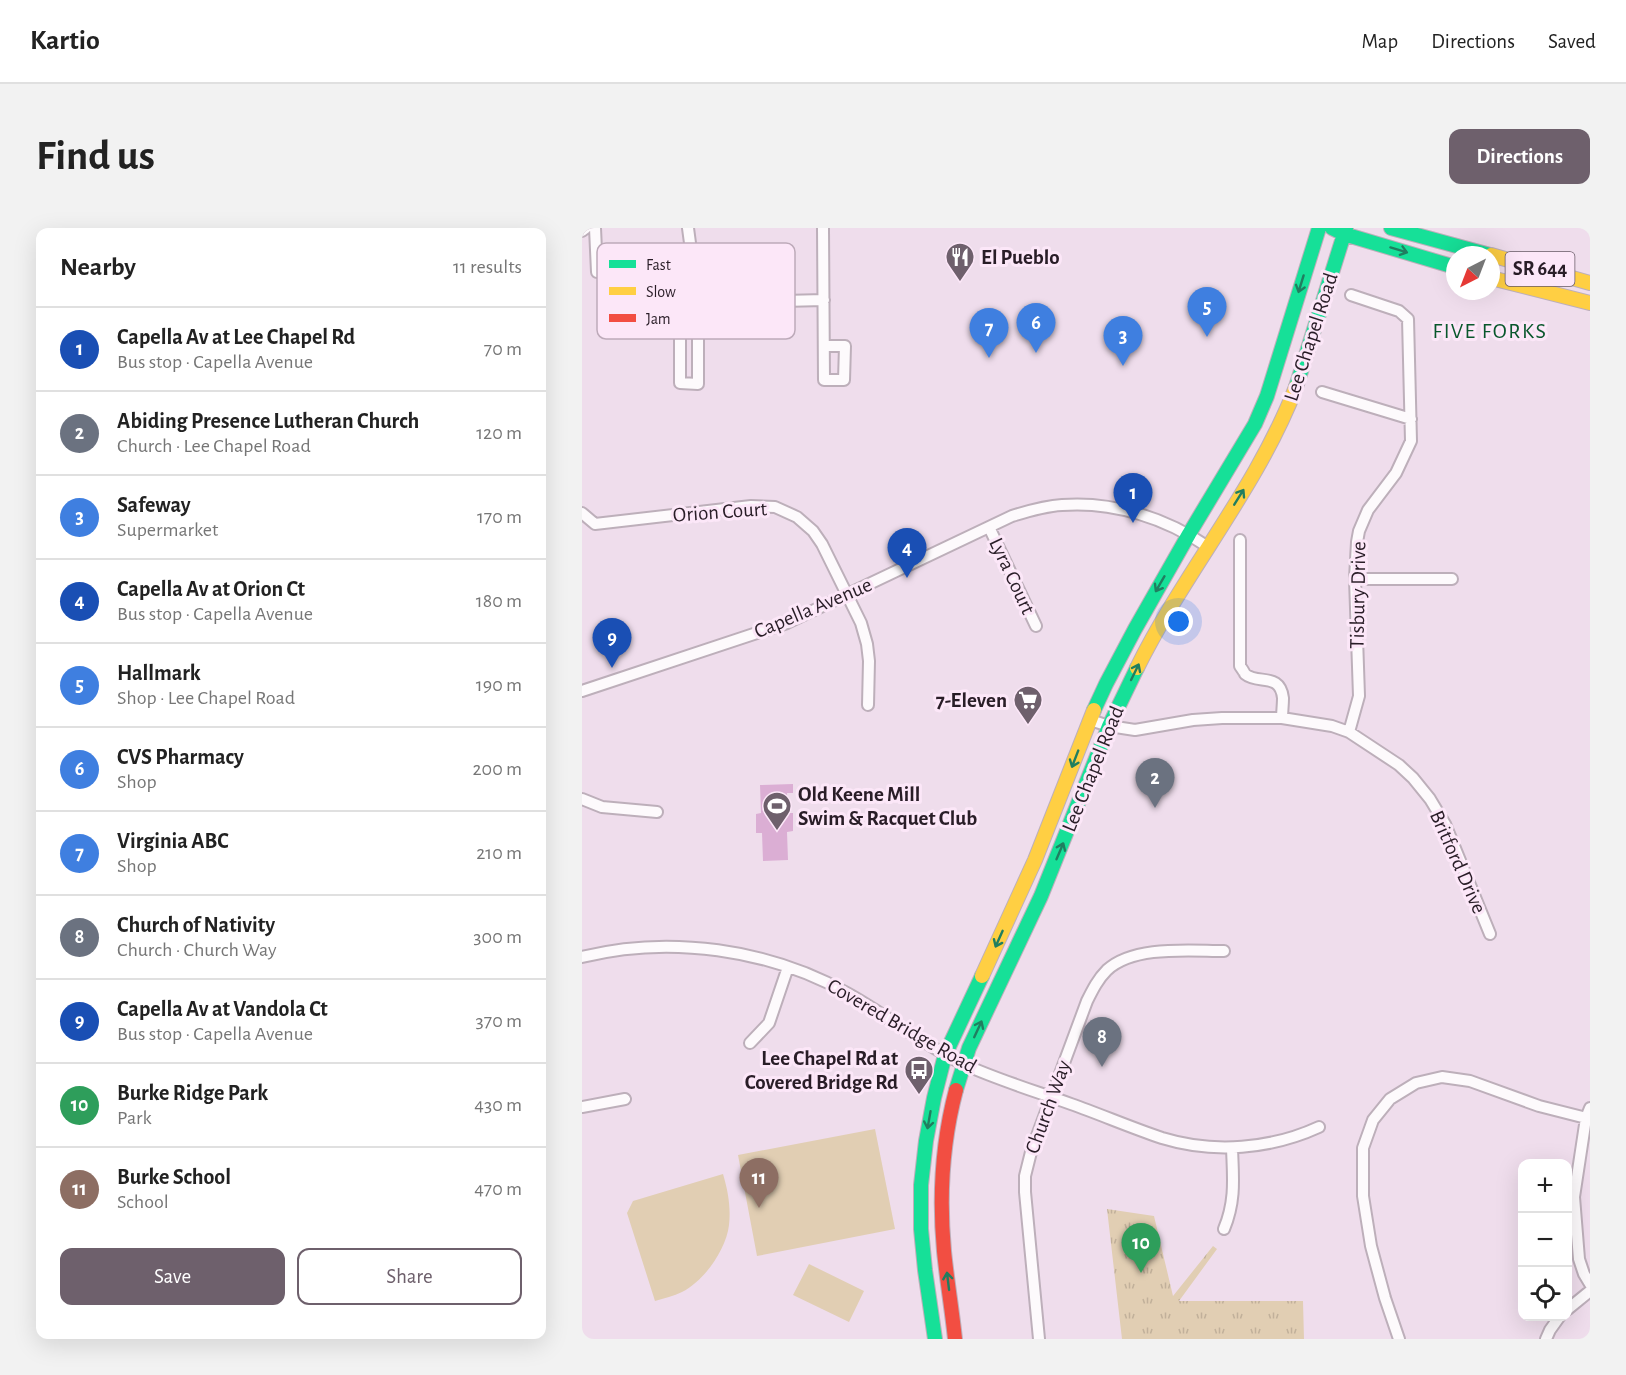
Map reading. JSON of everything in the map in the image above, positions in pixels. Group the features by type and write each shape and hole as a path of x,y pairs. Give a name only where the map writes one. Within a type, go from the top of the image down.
{"main road":[{"name":"Lee Chapel Road","path":"935,1339 924,1262 921,1198 922,1170 930,1114 945,1055 1035,860 1090,720 1118,659 1249,434 1266,396 1319,228"},
{"name":"SR 644","path":"1391,228 1458,246"},
{"name":"Lee Chapel Road","path":"955,1339 943,1239 942,1190 943,1162 951,1112 963,1064 1041,896 1109,726 1154,634 1261,462 1284,418 1299,380 1340,230"},
{"path":"1340,230 1446,264"},
{"name":"SR 644","path":"1500,258 1590,283"},
{"name":"SR 644","path":"1500,280 1590,303"}],"street":[{"path":"582,231 586,228"},
{"path":"595,228 597,272"},
{"path":"688,228 690,243"},
{"path":"823,228 824,346"},
{"name":"Tisbury Drive","path":"1349,732 1359,696 1355,579 1359,531 1368,510 1396,473 1411,441 1408,319 1399,311 1351,295"},
{"path":"795,301 824,300"},
{"path":"680,339 680,383 698,384 698,339"},
{"path":"1322,392 1411,419"},
{"name":"Capella Avenue","path":"582,691 787,623 1012,516 1034,509 1088,504 1132,512 1163,521 1208,547"},
{"name":"Orion Court","path":"582,513 595,524 751,506 775,507 796,516 813,531 822,544 861,623 869,661 867,705"},
{"name":"Lyra Court","path":"989,527 1036,626"},
{"path":"1240,540 1240,666 1245,674 1268,679 1280,689 1283,697 1282,718"},
{"path":"1355,579 1452,579"},
{"name":"Britford Drive","path":"1090,720 1135,730 1202,719 1282,718 1332,726 1349,732 1399,765 1430,799 1445,824 1490,934"},
{"path":"582,799 602,807 657,812"},
{"name":"Covered Bridge Road","path":"582,957 649,947 696,948 747,956 788,966 845,991 945,1055 963,1064 1164,1138 1206,1147 1232,1148 1273,1144 1299,1137 1320,1127"},
{"name":"Church Way","path":"1039,1339 1025,1176 1031,1152 1087,1001 1097,982 1108,969 1122,960 1147,952 1224,951"},
{"path":"750,1043 769,1023 788,966"},
{"path":"1399,1339 1371,1246 1363,1196 1363,1148 1373,1120 1388,1101 1416,1083 1442,1077 1470,1081 1539,1106 1589,1115 1574,1197 1579,1259 1590,1284"},
{"path":"582,1107 625,1099"},
{"path":"1224,1229 1231,1213 1234,1193 1232,1148"},
{"path":"1572,1306 1590,1291"},
{"path":"1545,1339 1556,1321"}],"green space":[{"path":"875,1129 895,1229 757,1256 738,1155"},
{"path":"723,1174 729,1199 730,1218 727,1235 719,1254 706,1273 690,1287 655,1301 627,1213 633,1201"},
{"path":"1107,1209 1154,1216 1173,1296 1213,1246 1217,1249 1179,1301 1303,1301 1304,1339 1122,1339"},
{"path":"809,1264 864,1291 849,1322 793,1295"}],"shaded area":[{"path":"793,784 793,793 787,793 788,813 793,813 793,831 787,832 788,860 763,861 762,833 756,833 756,814 761,813 760,785"}],"traffic: fast":[{"path":"1094,710 1135,629 1255,424 1267,396 1319,228"},
{"path":"1332,228 1344,234 1446,264"},
{"path":"1296,387 1346,228"},
{"path":"1391,228 1457,246"},
{"path":"956,1090 969,1048 1041,896 1109,726 1137,668"},
{"path":"935,1339 921,1229 921,1185 926,1141 945,1055 982,976"}],"traffic: slow":[{"path":"1500,258 1590,283"},
{"path":"1500,280 1590,303"},
{"path":"1137,668 1156,632 1261,460 1296,387"},
{"path":"982,976 1035,860 1094,710"}],"traffic: jam":[{"path":"955,1339 944,1251 942,1211 945,1150 956,1090"}],"place":[{"name":"El Pueblo","path":"960,282"},
{"name":"Hallmark","path":"1207,337"},
{"name":"CVS Pharmacy","path":"1036,353"},
{"name":"Virginia ABC","path":"989,358"},
{"name":"Safeway","path":"1123,366"},
{"name":"Capella Av at Lee Chapel Rd","path":"1133,523"},
{"name":"Capella Av at Orion Ct","path":"907,578"},
{"name":"Capella Av at Vandola Ct","path":"612,668"},
{"name":"7-Eleven","path":"1028,726"},
{"name":"Abiding Presence Lutheran Church","path":"1155,808"},
{"name":"Old Keene Mill Swim & Racquet Club","path":"777,832"},
{"name":"Church of Nativity","path":"1102,1067"},
{"name":"Lee Chapel Rd at Covered Bridge Rd","path":"919,1096"},
{"name":"Burke School","path":"759,1208"},
{"name":"Burke Ridge Park","path":"1141,1273"}],"district":[{"name":"FIVE FORKS","path":"1490,331"}]}
